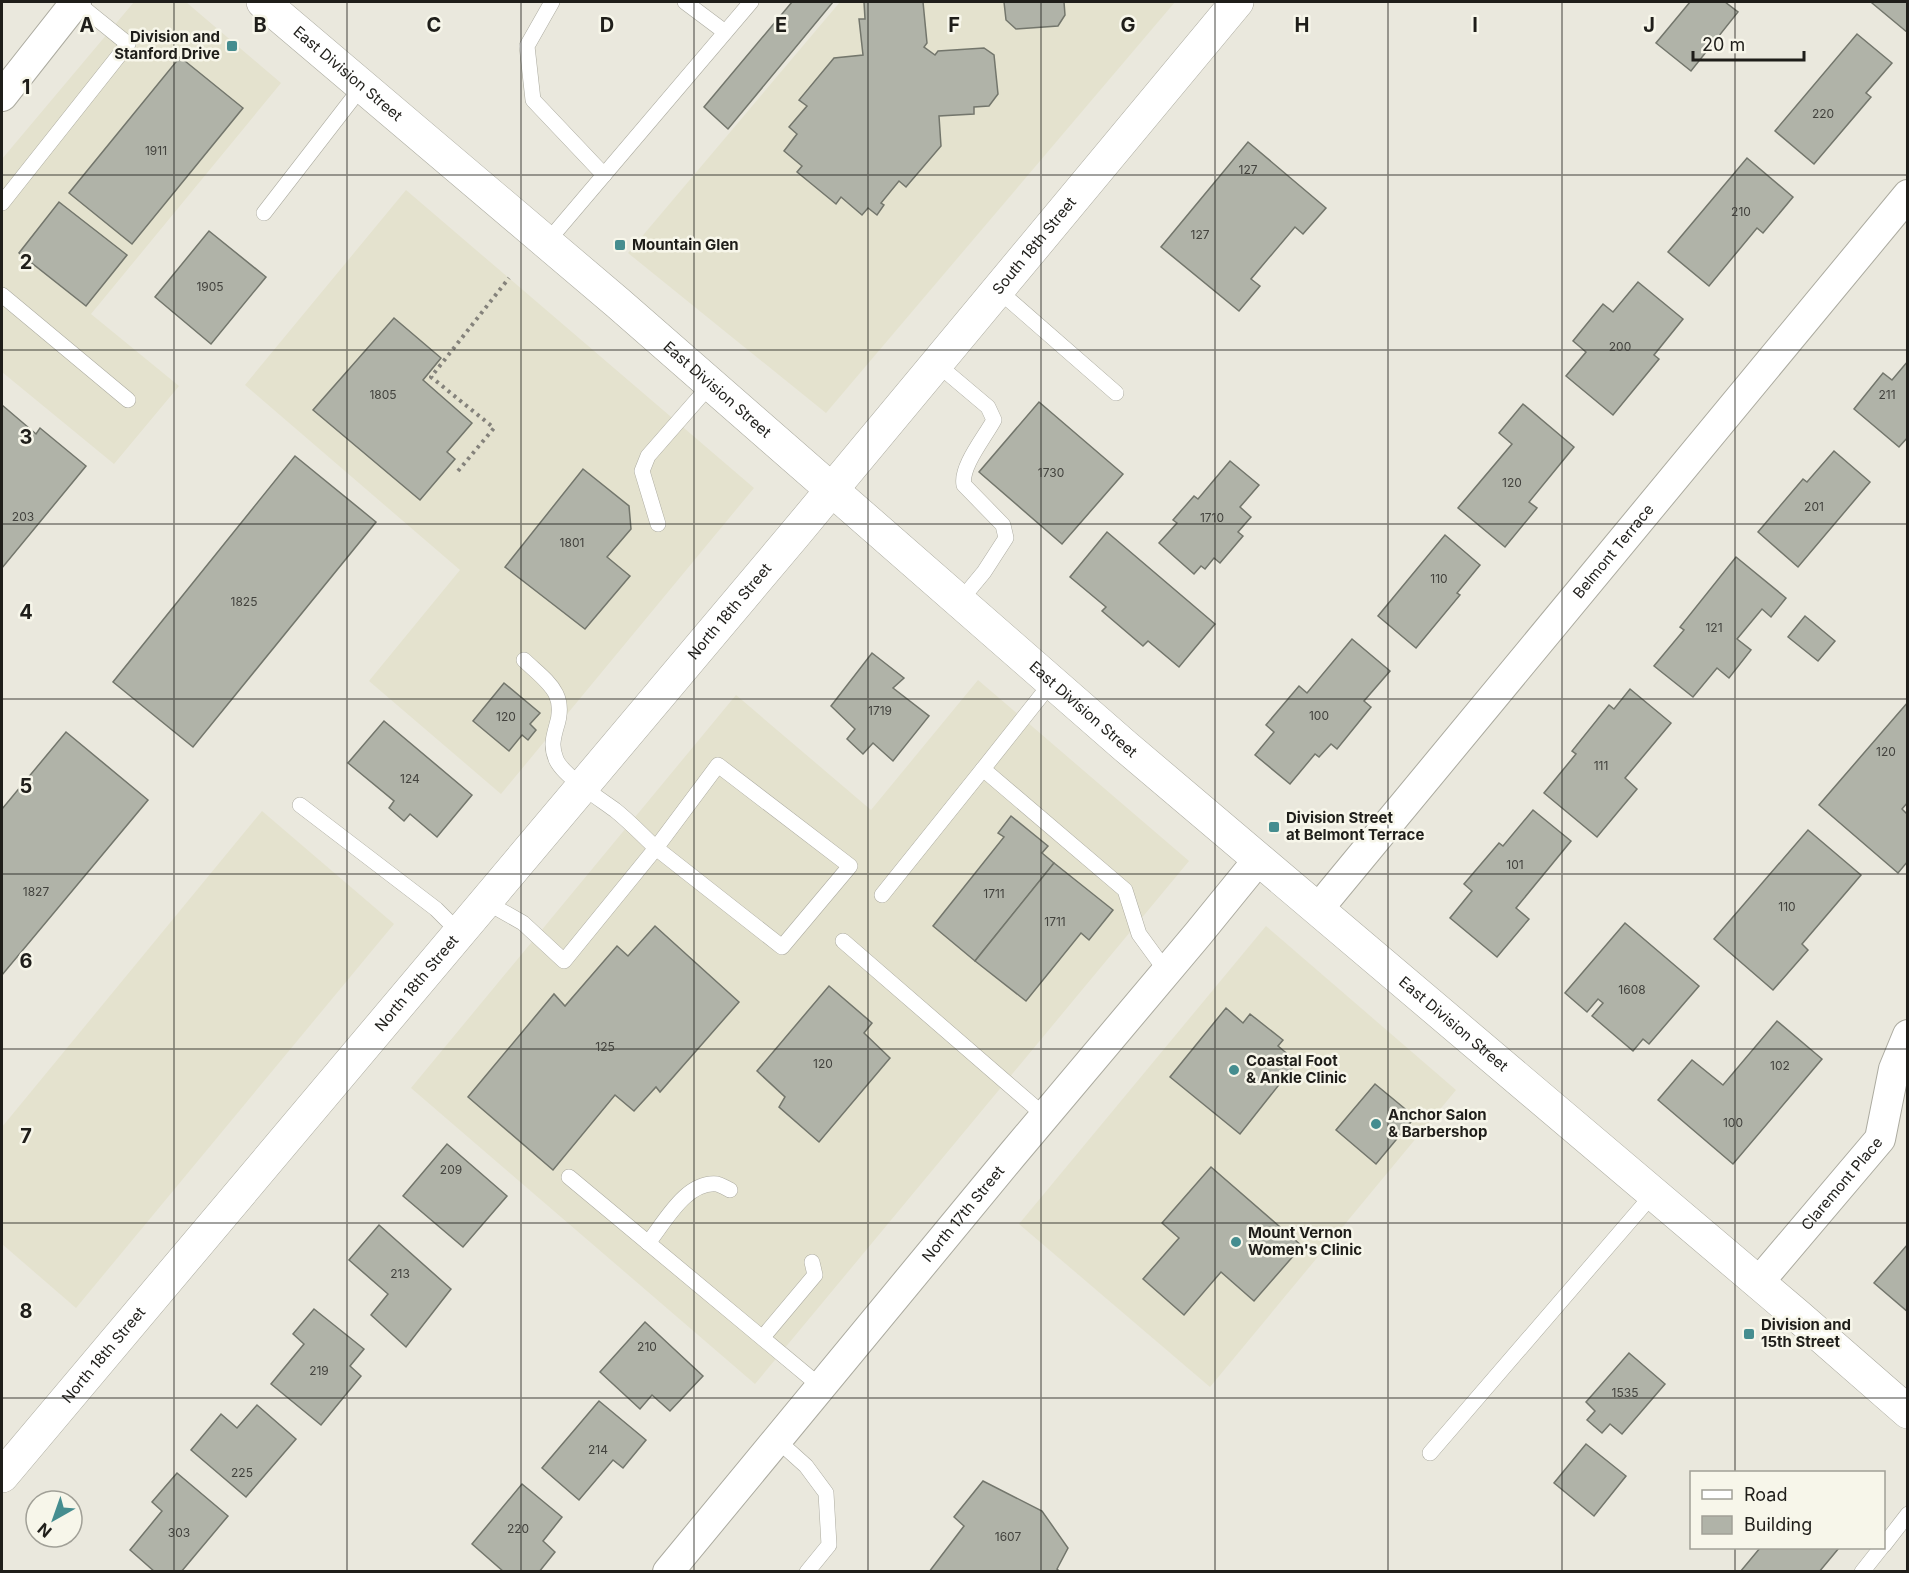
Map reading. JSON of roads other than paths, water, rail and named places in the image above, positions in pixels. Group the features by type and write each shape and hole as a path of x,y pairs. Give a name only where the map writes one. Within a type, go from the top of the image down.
{"street":[{"path":"2,96 76,2"},
{"name":"East Division Street","path":"263,2 547,242 1052,682 1427,1004 1654,1193 1908,1412"},
{"name":"South 18th Street","path":"831,490 1237,2"},
{"name":"Belmont Terrace","path":"1318,909 1908,195"},
{"name":"North 18th Street","path":"2,1476 831,490"},
{"name":"North 17th Street","path":"668,1572 1259,859"},
{"name":"Claremont Place","path":"1758,1283 1880,1139 1894,1069 1908,1035"}],"lane":[{"path":"2,203 128,44 76,2"},
{"path":"552,2 527,46 533,100 604,175"},
{"path":"685,2 725,32"},
{"path":"547,242 751,2"},
{"path":"264,213 363,85"},
{"path":"998,290 1116,393"},
{"path":"2,295 128,400"},
{"path":"937,364 988,406 994,420 967,463 962,478 964,485 1003,525 1006,538 984,572 960,602"},
{"path":"658,524 642,471 648,456 711,384"},
{"path":"486,902 523,923 564,961 656,848 718,765 850,866 782,947 656,848 616,811 582,787 556,762 552,742 561,703 551,685 524,660"},
{"path":"882,895 1052,682"},
{"path":"983,769 1125,890 1139,934 1166,971"},
{"path":"300,806 435,909 460,933"},
{"path":"843,941 1045,1116"},
{"path":"569,1177 820,1386"},
{"path":"648,1243 686,1195 701,1186 719,1184 730,1190"},
{"path":"1430,1453 1654,1193"},
{"path":"763,1337 815,1275 812,1262"},
{"path":"776,1439 806,1466 826,1493 829,1545 807,1572"},
{"path":"1885,1542 1908,1514"},
{"path":"1862,1572 1880,1549"}],"place":[{"name":"Division and Stanford Drive","path":"232,46"},
{"name":"Mountain Glen","path":"620,245"},
{"name":"Division Street at Belmont Terrace","path":"1274,827"},
{"name":"Coastal Foot & Ankle Clinic","path":"1234,1070"},
{"name":"Anchor Salon & Barbershop","path":"1376,1124"},
{"name":"Mount Vernon Women's Clinic","path":"1236,1242"},
{"name":"Division and 15th Street","path":"1749,1334"}]}
